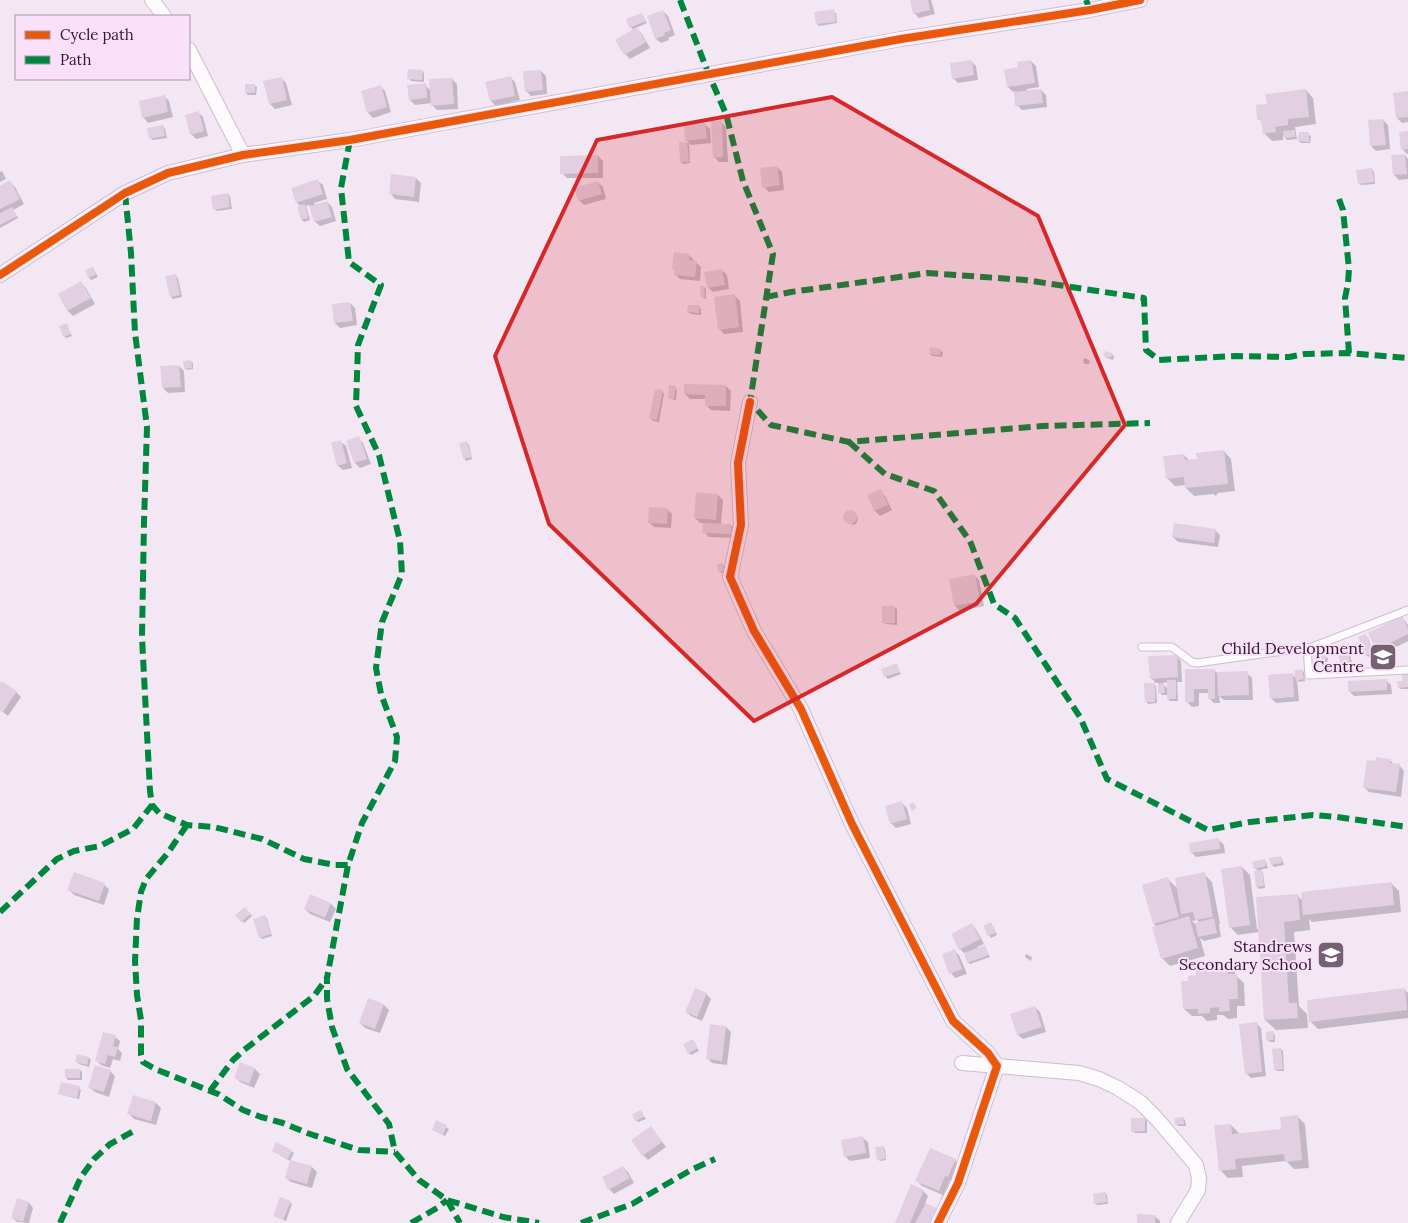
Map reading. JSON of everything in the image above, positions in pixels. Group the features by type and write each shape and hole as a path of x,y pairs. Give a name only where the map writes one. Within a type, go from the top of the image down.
{"street":[{"path":"152,0 163,15"},
{"path":"0,274 125,193 168,173 243,155 350,140 901,39 1090,10 1140,0"},
{"path":"190,52 243,155"},
{"path":"750,402 738,463 741,525 730,578 754,631 801,709 852,824 952,1021 988,1053 997,1066"},
{"path":"962,1063 1079,1073 1099,1079 1118,1088 1140,1102 1157,1118 1196,1164 1199,1178 1198,1190 1178,1223"},
{"path":"938,1223 958,1183 997,1066"}],"lane":[{"path":"1142,647 1167,646 1176,649 1192,662 1197,663 1308,648 1321,645 1408,610"},
{"path":"1308,648 1309,675 1408,670"}],"highlighted area":[{"path":"832,97 1038,216 1125,425 976,604 754,721 549,524 495,356 597,140"}],"building":[{"path":"910,0 928,0 930,10 913,14"},
{"path":"834,9 836,22 816,24 814,12"},
{"path":"663,10 671,30 655,39 647,16"},
{"path":"642,13 646,21 629,28 626,19"},
{"path":"637,27 646,42 624,55 615,40"},
{"path":"972,60 974,75 952,79 950,63"},
{"path":"1031,60 1035,83 1007,87 1004,70 1018,67 1017,62"},
{"path":"408,69 423,70 422,80 407,79"},
{"path":"541,70 543,90 525,92 523,71"},
{"path":"511,76 515,96 490,101 485,82"},
{"path":"282,77 287,100 269,104 263,81"},
{"path":"452,78 454,104 431,106 429,79"},
{"path":"426,83 427,98 409,100 407,85"},
{"path":"245,84 255,84 255,93 245,93"},
{"path":"381,85 387,107 367,113 361,91"},
{"path":"1041,89 1043,103 1015,106 1014,92"},
{"path":"1306,89 1309,117 1288,119 1288,125 1275,127 1276,132 1263,134 1261,119 1257,120 1256,105 1267,104 1265,94"},
{"path":"1408,91 1408,117 1396,118 1393,93"},
{"path":"165,95 168,112 142,118 139,101"},
{"path":"199,111 204,131 190,135 185,115"},
{"path":"1383,119 1386,145 1370,146 1368,120"},
{"path":"711,121 722,121 723,157 713,158"},
{"path":"705,123 707,138 685,141 684,125"},
{"path":"163,125 165,136 149,139 147,128"},
{"path":"1295,130 1295,137 1284,138 1283,131"},
{"path":"1408,131 1408,149 1401,150 1399,132"},
{"path":"1299,132 1309,132 1309,142 1298,141"},
{"path":"679,142 687,142 689,162 680,162"},
{"path":"1405,154 1407,174 1393,175 1391,155"},
{"path":"598,155 598,173 560,174 560,156"},
{"path":"777,166 780,185 762,188 760,168"},
{"path":"1372,168 1374,182 1358,184 1356,170"},
{"path":"391,174 416,177 414,197 389,194"},
{"path":"318,179 323,194 296,203 291,188"},
{"path":"10,180 20,199 0,209 0,186"},
{"path":"598,181 602,194 578,201 574,188"},
{"path":"228,193 230,207 213,210 211,196"},
{"path":"327,201 332,217 314,222 309,206"},
{"path":"305,204 308,218 301,220 297,206"},
{"path":"12,207 17,216 0,225 0,213"},
{"path":"674,252 690,254 689,260 697,261 695,277 674,275 675,269 672,269"},
{"path":"93,267 96,275 88,278 85,270"},
{"path":"722,269 725,285 707,288 704,272"},
{"path":"176,274 180,295 170,297 165,276"},
{"path":"81,281 91,298 67,311 58,294"},
{"path":"700,286 704,286 705,297 701,297"},
{"path":"735,294 739,327 718,330 714,297"},
{"path":"350,302 353,321 334,323 332,304"},
{"path":"688,305 700,305 699,313 687,312"},
{"path":"67,323 71,334 63,337 59,326"},
{"path":"930,347 941,349 940,355 929,354"},
{"path":"1105,351 1112,353 1111,358 1103,356"},
{"path":"191,360 192,368 184,369 183,361"},
{"path":"179,365 181,387 162,388 160,366"},
{"path":"684,384 726,385 726,406 705,406 705,395 684,394"},
{"path":"669,385 676,386 674,399 668,398"},
{"path":"655,389 663,390 657,420 649,419"},
{"path":"359,436 367,459 354,463 346,441"},
{"path":"341,440 347,463 337,466 331,443"},
{"path":"467,441 471,457 463,459 459,443"},
{"path":"1224,450 1228,484 1185,488 1184,477 1166,479 1163,456 1184,454 1185,460 1197,459 1196,453"},
{"path":"881,489 888,505 874,511 867,495"},
{"path":"696,492 718,494 716,520 694,518"},
{"path":"649,507 668,508 667,524 648,523"},
{"path":"850,510 855,512 857,517 855,522 850,524 845,522 843,517 845,512"},
{"path":"703,523 731,524 731,534 702,533"},
{"path":"1174,523 1216,529 1214,543 1172,537"},
{"path":"722,563 724,571 718,572 717,564"},
{"path":"975,574 980,601 954,606 949,579"},
{"path":"882,606 895,606 895,623 882,623"},
{"path":"1402,616 1408,629 1408,634 1376,650 1368,633"},
{"path":"1366,634 1373,653 1365,656 1358,637"},
{"path":"1347,646 1350,661 1340,663 1337,648"},
{"path":"1321,653 1327,656 1324,662 1318,659"},
{"path":"1177,655 1178,677 1150,679 1148,656"},
{"path":"897,663 900,672 884,677 881,669"},
{"path":"1185,669 1215,669 1215,699 1208,699 1208,689 1194,689 1194,702 1185,702"},
{"path":"1302,669 1304,679 1296,681 1294,670"},
{"path":"1248,671 1249,695 1218,696 1217,672"},
{"path":"1293,673 1294,697 1270,699 1268,675"},
{"path":"1402,673 1408,673 1408,687 1398,688 1397,681 1402,681"},
{"path":"1387,679 1387,690 1348,692 1348,681"},
{"path":"1167,680 1176,680 1176,699 1167,699"},
{"path":"1,681 17,691 3,712 0,710"},
{"path":"1144,683 1155,683 1155,702 1145,702"},
{"path":"1164,683 1165,693 1158,694 1158,684"},
{"path":"1376,757 1390,759 1390,763 1400,764 1396,792 1363,788 1367,760 1375,761"},
{"path":"902,801 907,819 890,824 885,806"},
{"path":"913,802 917,808 912,811 909,805"},
{"path":"1219,838 1220,849 1190,853 1189,843"},
{"path":"1281,856 1282,863 1271,865 1269,858"},
{"path":"1265,859 1266,866 1254,869 1252,862"},
{"path":"1242,866 1250,925 1229,928 1221,869"},
{"path":"1262,870 1264,886 1256,887 1254,871"},
{"path":"74,872 105,883 99,901 67,890"},
{"path":"1205,872 1213,917 1195,920 1193,912 1181,914 1175,878"},
{"path":"1168,877 1179,917 1153,924 1142,885"},
{"path":"1392,882 1394,905 1303,915 1301,892"},
{"path":"310,894 331,903 325,918 304,909"},
{"path":"1298,894 1300,920 1284,922 1289,1003 1297,1003 1298,1018 1264,1020 1256,897"},
{"path":"245,907 251,914 241,922 235,915"},
{"path":"265,915 271,934 259,938 253,919"},
{"path":"1189,916 1198,948 1161,959 1152,927"},
{"path":"1214,918 1217,933 1198,937 1195,923"},
{"path":"991,922 996,933 988,936 983,926"},
{"path":"972,923 980,939 959,950 951,934"},
{"path":"985,945 989,955 967,963 964,953"},
{"path":"955,949 962,969 949,974 942,954"},
{"path":"1216,963 1227,963 1228,974 1237,974 1238,999 1229,999 1230,1011 1219,1012 1219,1007 1210,1008 1210,1013 1198,1014 1198,1009 1183,1009 1181,981 1188,981 1188,976 1196,975 1196,968 1217,967"},
{"path":"695,988 707,993 697,1017 685,1012"},
{"path":"1405,988 1407,1010 1309,1022 1307,1000"},
{"path":"368,998 384,1004 375,1029 359,1023"},
{"path":"1035,1006 1042,1027 1017,1035 1010,1014"},
{"path":"1257,1022 1262,1072 1245,1074 1239,1024"},
{"path":"710,1024 726,1026 722,1061 706,1059"},
{"path":"1273,1031 1274,1040 1266,1041 1266,1032"},
{"path":"103,1032 116,1035 113,1046 118,1047 115,1057 108,1055 105,1064 95,1061"},
{"path":"693,1039 698,1048 688,1054 683,1044"},
{"path":"1281,1048 1283,1069 1274,1070 1272,1049"},
{"path":"77,1054 89,1057 87,1065 75,1062"},
{"path":"240,1062 255,1068 249,1084 234,1078"},
{"path":"95,1065 111,1070 104,1092 88,1088"},
{"path":"65,1069 80,1069 80,1078 65,1078"},
{"path":"61,1082 80,1086 77,1098 58,1094"},
{"path":"133,1095 156,1102 151,1121 127,1114"},
{"path":"641,1110 644,1117 635,1121 632,1114"},
{"path":"1298,1115 1302,1160 1285,1162 1284,1154 1235,1159 1236,1169 1219,1171 1214,1125 1231,1124 1232,1134 1281,1129 1280,1117"},
{"path":"1183,1117 1184,1124 1175,1125 1174,1118"},
{"path":"1131,1118 1145,1118 1145,1131 1131,1132"},
{"path":"436,1120 447,1125 443,1135 432,1130"},
{"path":"651,1126 662,1142 642,1156 631,1140"},
{"path":"863,1136 866,1153 844,1157 841,1140"},
{"path":"276,1142 292,1150 288,1159 272,1151"},
{"path":"884,1146 885,1159 877,1160 875,1147"},
{"path":"930,1148 956,1159 948,1177 945,1176 939,1191 915,1181"},
{"path":"290,1160 312,1166 307,1184 285,1178"},
{"path":"623,1166 630,1178 608,1190 602,1177"},
{"path":"911,1184 924,1190 910,1223 895,1223"},
{"path":"1105,1192 1107,1202 1094,1204 1093,1194"},
{"path":"280,1197 291,1201 283,1220 273,1216"},
{"path":"17,1198 29,1202 23,1222 11,1218"},
{"path":"926,1203 940,1210 933,1223 915,1223"},
{"path":"1137,1214 1156,1215 1155,1223 1137,1223"}],"marked path":[{"path":"680,0 726,114 743,181 773,254 750,402 771,425 849,442 1043,426 1150,423"},
{"path":"1086,0 1090,10"},
{"path":"350,140 341,188 349,262 381,285 358,345 356,406 379,455 400,541 402,574 382,622 376,668 381,694 397,737 395,761 362,823 348,865 327,978 327,999 332,1027 347,1069 389,1124 395,1152 419,1180 447,1200 503,1217 539,1223"},
{"path":"125,193 131,253 135,333 147,427 142,637 152,805 159,813 187,825 214,827 262,839 304,859 335,865 348,865"},
{"path":"1339,199 1343,210 1349,269 1345,298 1349,353"},
{"path":"766,297 928,273 1025,280 1144,298 1146,350 1159,360 1236,356 1289,357 1305,354 1349,353 1408,358"},
{"path":"849,442 885,474 934,491 970,541 994,604 1015,618 1080,717 1107,779 1208,830 1250,822 1313,815 1408,827"},
{"path":"0,912 57,859 74,851 100,846 133,829 152,805"},
{"path":"187,825 167,854 146,879 141,892 137,918 135,961 143,1062 155,1069 218,1094 243,1110 261,1117 359,1150 395,1152"},
{"path":"210,1091 233,1060 314,996 327,978"},
{"path":"60,1223 81,1177 94,1159 110,1144 134,1131"},
{"path":"581,1223 632,1204 691,1170 715,1159"},
{"path":"447,1200 460,1223"},
{"path":"411,1223 447,1200"}],"cycle path":[{"path":"0,275 125,193 168,173 243,155 350,140 901,39 1090,10 1140,0"},
{"path":"750,402 738,463 741,525 730,577 754,631 801,709 852,824 953,1021 988,1053 997,1066 958,1183 938,1223"}],"place":[{"name":"Child Development Centre","path":"1383,657"},
{"name":"Standrews Secondary School","path":"1331,955"}]}
